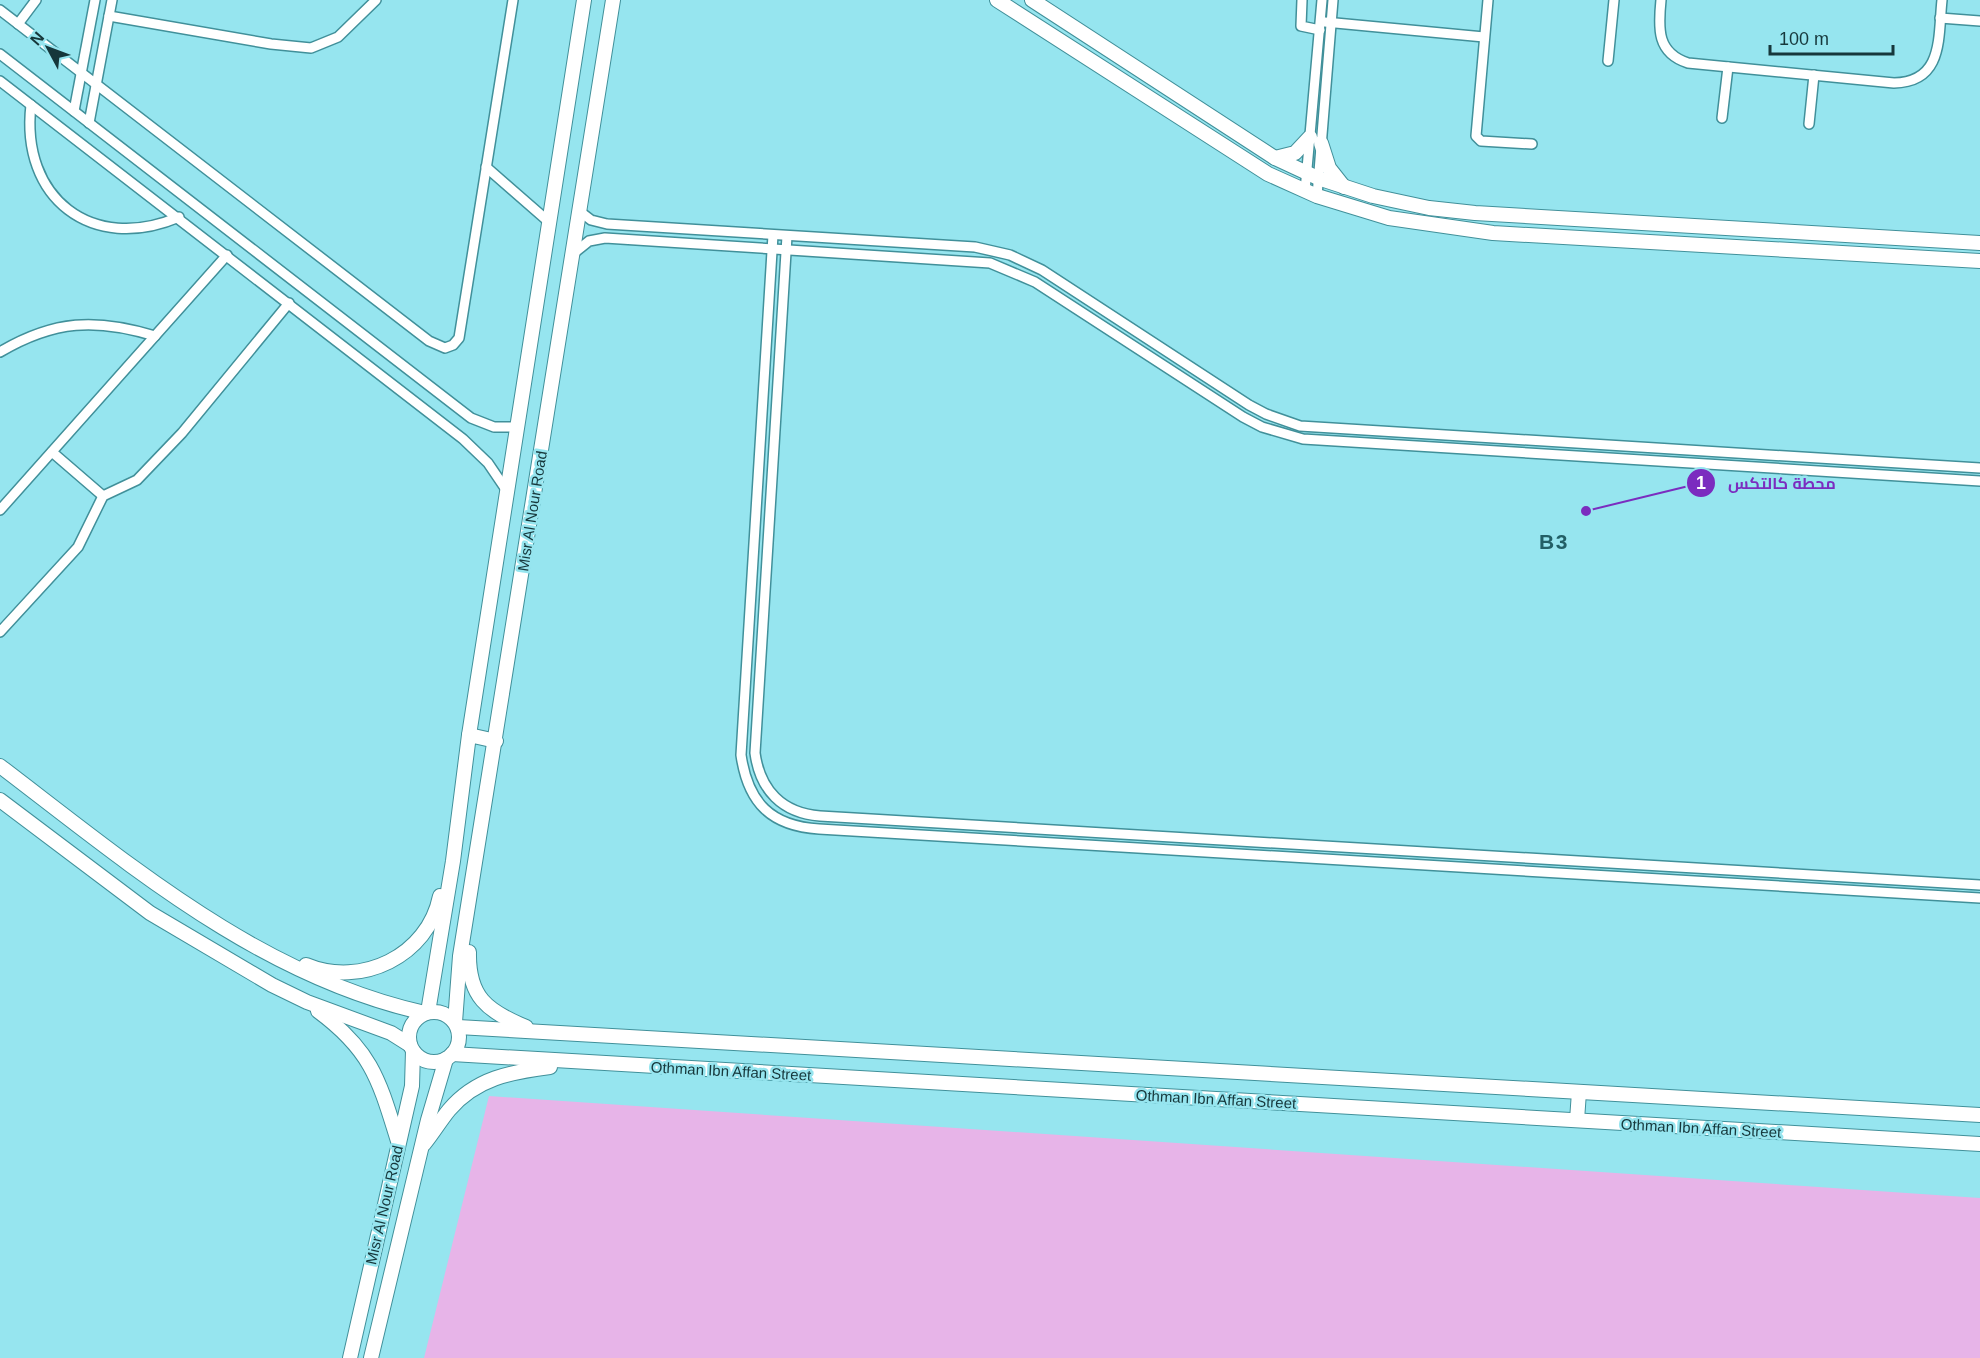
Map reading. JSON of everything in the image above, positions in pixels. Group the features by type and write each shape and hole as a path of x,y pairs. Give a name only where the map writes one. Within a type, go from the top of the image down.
{"street":[{"path":"18,24 36,0"},
{"path":"74,111 95,0"},
{"path":"89,123 98,85 112,0"},
{"path":"109,16 271,44 311,48 327,44 343,34 376,0"},
{"path":"0,10 429,341 445,348 453,345 459,338 513,0"},
{"name":"Misr Al Nour Road","path":"427,1012 453,861 469,735 584,0"},
{"name":"Misr Al Nour Road","path":"456,1025 460,956 613,0"},
{"path":"997,0 1243,160 1311,194 1389,218 1474,231 1980,261"},
{"path":"1032,0 1275,158 1312,176 1346,188 1429,208 1515,217 1980,243"},
{"path":"1302,0 1301,26 1320,26 1331,23 1484,37"},
{"path":"1322,0 1316,140 1329,168 1346,188"},
{"path":"1311,194 1333,0"},
{"path":"1488,0 1476,136 1481,141 1532,144"},
{"path":"1608,61 1614,0"},
{"path":"1661,0 1660,37 1668,52 1688,63 1894,83 1918,79 1933,63 1942,0"},
{"path":"1940,18 1980,21"},
{"path":"0,54 471,418 494,427 517,427"},
{"path":"1722,118 1728,67"},
{"path":"1809,124 1814,75"},
{"path":"0,81 463,438 488,463 507,491"},
{"path":"31,105 28,129 34,163 51,194 68,210 88,222 122,230 157,226 179,217"},
{"path":"1275,158 1295,153 1316,140"},
{"path":"486,167 549,222"},
{"path":"578,210 599,223 975,247 1010,255 1042,270 1249,405 1266,414 1300,426 1365,432 1980,468"},
{"path":"773,235 741,755 751,793 768,812 778,819 803,828 830,830 1980,898"},
{"path":"787,236 755,753 764,785 774,798 788,809 804,815 1980,885"},
{"path":"572,255 589,241 605,238 974,260 1006,268 1035,282 1243,417 1272,430 1303,439 1980,482"},
{"path":"0,510 227,255"},
{"path":"0,632 78,547 103,496 137,480 183,433 289,303"},
{"path":"0,352 23,338 55,327 89,323 123,326 155,336"},
{"path":"52,452 103,496"},
{"path":"469,735 496,741"},
{"path":"0,766 164,891 273,955 355,994 427,1012 440,1012 456,1025 459,1042 449,1057 432,1062 418,1057 411,1048 391,1033 307,1002"},
{"path":"0,800 150,913 307,1002 339,1026 356,1043 368,1061 385,1095 398,1142"},
{"path":"273,955 317,970 338,973 360,972 381,966 408,949 429,924 453,861"},
{"path":"470,899 469,971 476,992 499,1015 536,1032"},
{"path":"411,1048 410,1029 413,1022 427,1012"},
{"name":"Othman Ibn Affan Street","path":"456,1025 536,1032 1980,1115"},
{"name":"Misr Al Nour Road","path":"350,1358 412,1086 411,1048"},
{"name":"Misr Al Nour Road","path":"371,1358 421,1148 449,1057"},
{"name":"Othman Ibn Affan Street","path":"449,1057 580,1062 1980,1144"},
{"path":"421,1148 449,1110 467,1093 487,1080 510,1072 580,1062"},
{"path":"1577,1120 1579,1092"}],"shaded area":[{"path":"489,1096 1980,1198 1980,1358 424,1358"}],"place":[{"name":"محطة كالتكس","path":"1586,511"}],"district":[{"name":"B3","path":"1554,541"}]}
